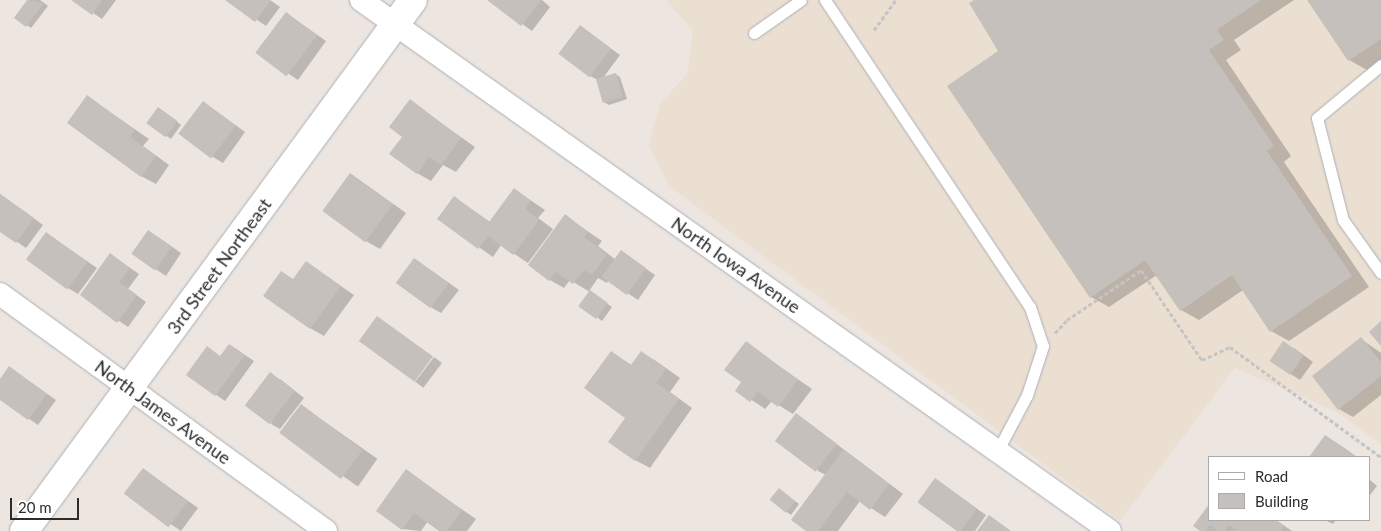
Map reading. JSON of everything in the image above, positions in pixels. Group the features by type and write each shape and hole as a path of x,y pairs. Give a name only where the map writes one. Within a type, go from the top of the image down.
{"street":[{"name":"North Iowa Avenue","path":"361,0 1110,531"},
{"name":"3rd Street Northeast","path":"24,531 413,0"},
{"name":"North James Avenue","path":"0,294 326,531"}],"lane":[{"path":"754,33 801,0"},
{"path":"825,0 1030,307 1043,346 1027,395 998,450"},
{"path":"1381,65 1317,118 1343,220 1381,273"}],"path":[{"path":"874,30 896,0"},
{"path":"1043,346 1067,320 1141,270 1202,360 1230,347 1381,457"}],"shaded area":[{"path":"666,0 1381,0 1381,444 1337,412 1235,368 1120,521 669,186 649,145 660,104 687,74 693,31"}],"building":[{"path":"27,0 44,3 26,27 14,18"},
{"path":"71,0 102,0 92,15"},
{"path":"225,0 271,0 255,22"},
{"path":"487,0 541,0 521,26"},
{"path":"974,0 1261,0 1217,30 1224,40 1209,50 1274,146 1267,151 1352,276 1270,332 1232,275 1180,311 1145,260 1090,298 947,86 998,51 969,3"},
{"path":"1307,0 1381,0 1381,39 1348,61"},
{"path":"286,12 317,35 286,76 255,53"},
{"path":"580,25 611,48 589,77 558,54"},
{"path":"616,73 623,97 603,103 596,79"},
{"path":"87,95 135,130 130,137 156,156 141,177 67,123"},
{"path":"410,99 461,138 441,165 429,157 417,174 389,154 402,137 389,127"},
{"path":"203,101 236,126 211,158 178,134"},
{"path":"158,107 177,121 166,137 146,123"},
{"path":"350,173 393,204 365,242 322,211"},
{"path":"514,188 531,201 525,209 539,220 513,255 488,236 478,249 437,219 454,196 489,222"},
{"path":"0,194 34,218 16,243 0,232"},
{"path":"565,214 588,232 584,237 607,254 592,275 584,270 573,284 556,272 549,281 528,265"},
{"path":"148,230 172,247 155,270 131,254"},
{"path":"46,232 87,262 67,289 26,260"},
{"path":"621,250 646,268 627,295 602,277"},
{"path":"110,253 130,268 119,282 137,295 117,323 80,295"},
{"path":"414,258 449,283 431,308 396,283"},
{"path":"306,261 341,286 310,329 263,296 281,271 293,279"},
{"path":"590,290 608,303 596,319 578,306"},
{"path":"377,316 433,357 415,382 359,341"},
{"path":"1381,321 1381,346 1369,332"},
{"path":"1361,337 1381,362 1381,376 1338,410 1312,376"},
{"path":"746,341 798,380 778,407 758,392 750,402 735,391 741,382 724,370"},
{"path":"1283,341 1304,355 1290,375 1270,361"},
{"path":"229,344 245,355 215,396 186,375 207,346 220,356"},
{"path":"611,351 631,365 641,351 666,369 656,383 679,399 635,461 608,442 625,418 584,388"},
{"path":"9,366 47,394 28,420 0,400 0,379"},
{"path":"270,372 295,391 269,424 245,406"},
{"path":"301,404 362,450 341,479 279,433"},
{"path":"796,413 837,444 816,472 775,441"},
{"path":"1325,435 1354,456 1310,456"},
{"path":"843,450 889,484 870,510 847,492 818,531 806,531 791,520"},
{"path":"143,468 188,502 168,527 124,494"},
{"path":"406,469 462,510 447,531 439,531 414,513 402,530 376,511"},
{"path":"935,478 977,509 961,531 957,531 917,502"},
{"path":"779,488 795,501 786,513 770,500"},
{"path":"1208,506 1208,521 1276,521 1284,526 1280,531 1237,531 1229,525 1225,531 1218,531 1210,525 1206,531 1200,531 1193,526"},
{"path":"989,515 1011,531 977,531"}]}
